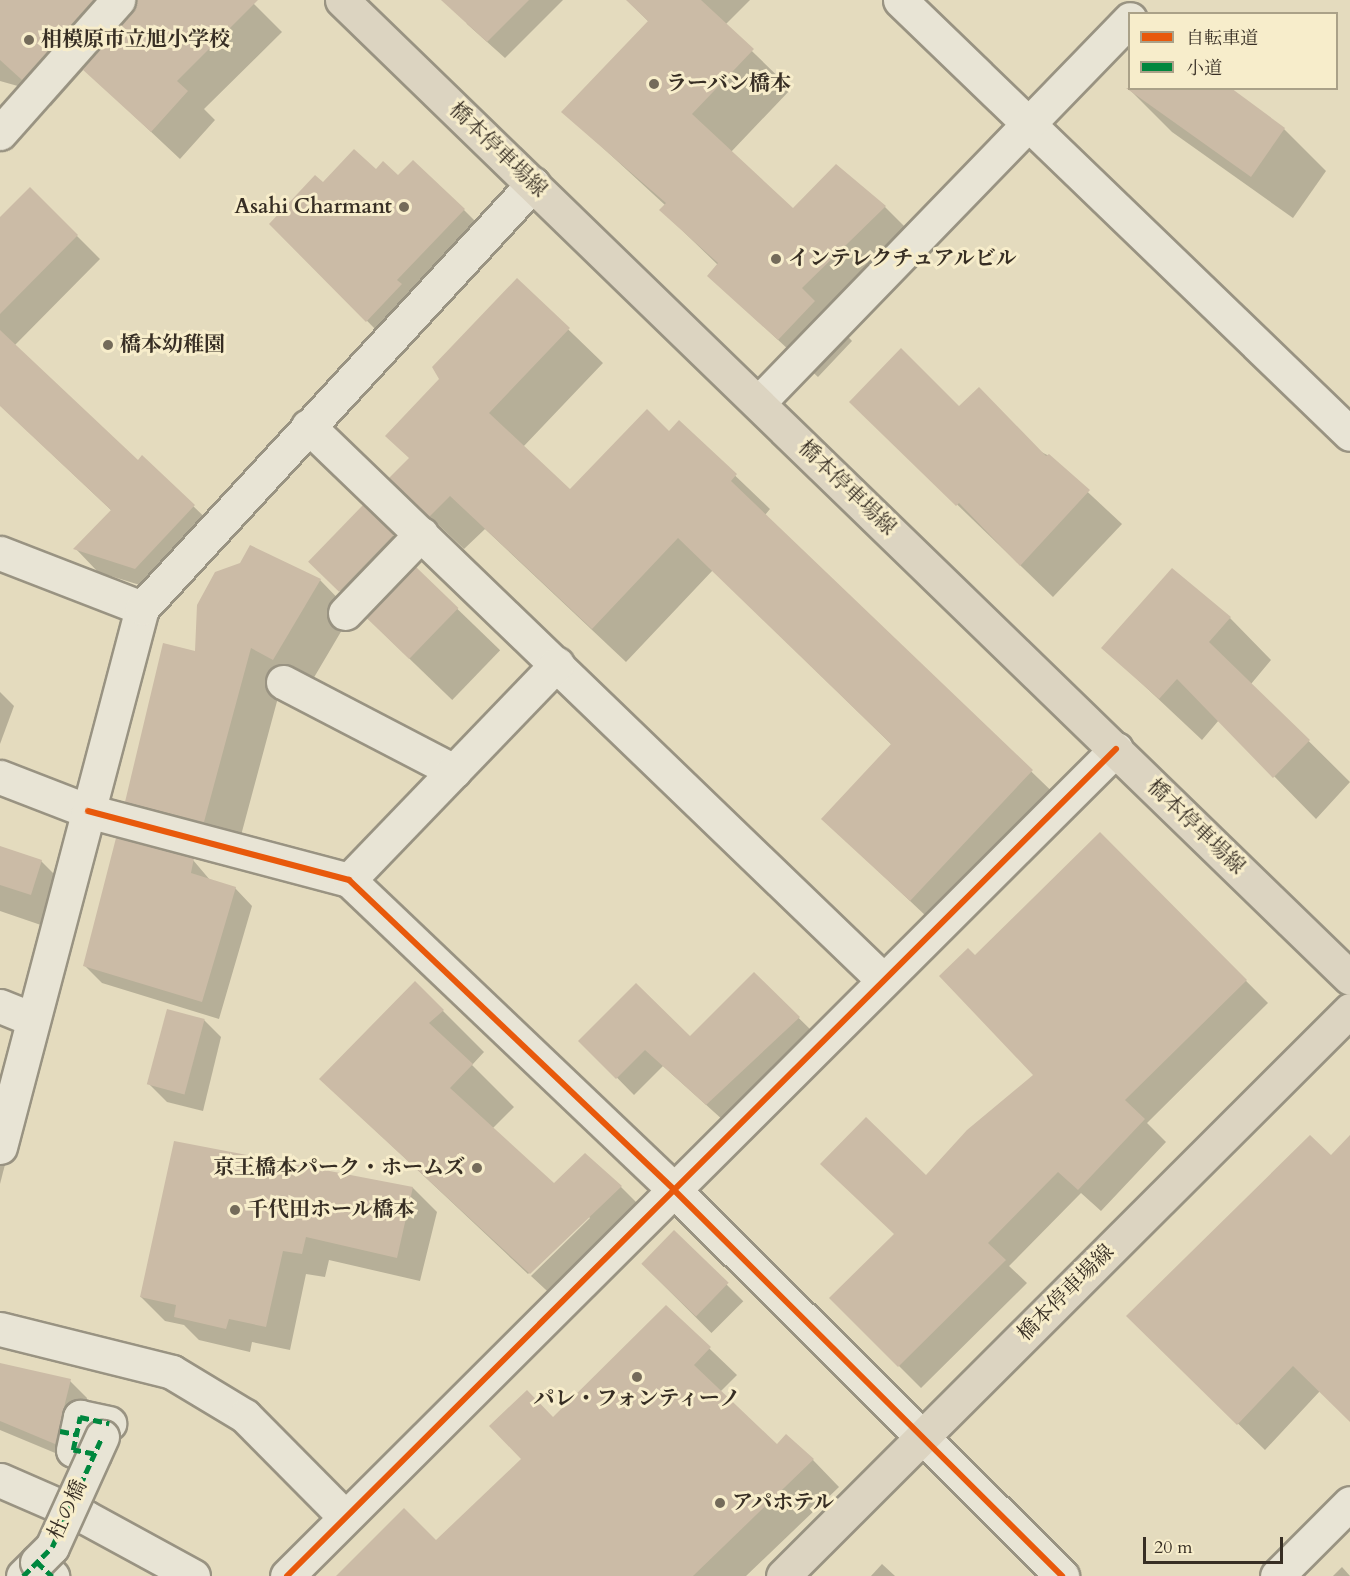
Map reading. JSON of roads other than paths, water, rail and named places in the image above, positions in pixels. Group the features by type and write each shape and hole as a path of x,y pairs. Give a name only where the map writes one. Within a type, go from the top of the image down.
{"main road":[{"name":"橋本停車場線","path":"342,0 759,402 1350,978"},
{"name":"橋本停車場線","path":"783,1576 1350,1010"}],"street":[{"path":"0,133 118,0"},
{"path":"900,0 1350,434"},
{"path":"1137,12 1148,0"},
{"path":"759,402 1128,21"},
{"path":"0,1147 32,1018 142,608 532,184"},
{"path":"308,426 882,979"},
{"path":"345,613 422,534"},
{"path":"0,553 142,608"},
{"path":"349,880 557,664"},
{"path":"283,682 454,771"},
{"path":"287,1576 344,1516 882,979 1116,749"},
{"path":"0,777 88,811 349,880 673,1189 1062,1576"},
{"path":"0,1006 32,1018"},
{"path":"0,1329 172,1372 245,1416 344,1516"},
{"name":"杜の橋","path":"37,1571 52,1547 88,1436"},
{"path":"0,1480 85,1516 193,1576"},
{"path":"1277,1576 1350,1503"}],"place":[{"name":"相模原市立旭小学校","path":"29,40"},
{"name":"ラーバン橋本","path":"654,84"},
{"name":"Asahi Charmant","path":"404,207"},
{"name":"インテレクチュアルビル","path":"776,259"},
{"name":"橋本幼稚園","path":"108,345"},
{"name":"京王橋本パーク・ホームズ","path":"477,1168"},
{"name":"千代田ホール橋本","path":"235,1210"},
{"name":"パレ・フォンティーノ","path":"637,1377"},
{"name":"アパホテル","path":"720,1503"}]}
